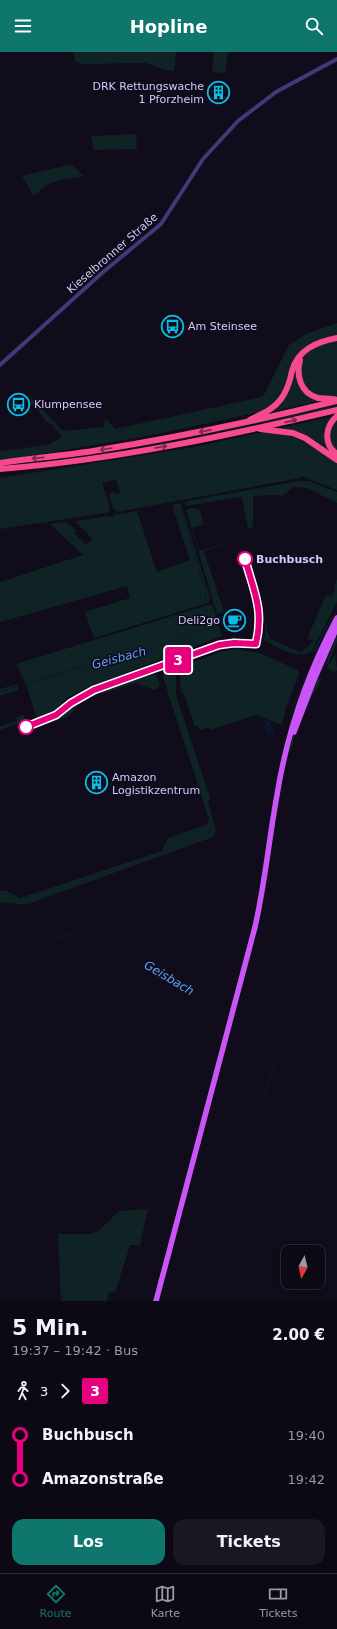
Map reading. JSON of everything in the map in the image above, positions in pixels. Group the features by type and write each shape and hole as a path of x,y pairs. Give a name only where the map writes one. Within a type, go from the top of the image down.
{"highway":[{"path":"243,424 269,410 280,401 288,387 295,362 301,354 317,343 337,338"},
{"path":"301,354 298,373 303,387 315,397 337,400"},
{"path":"0,463 92,452 243,424 337,400"},
{"path":"0,469 71,463 252,429 337,410"},
{"path":"337,416 328,427 327,438 331,448 337,454"},
{"path":"252,429 293,433 337,460"}],"main road":[{"path":"156,1301 255,927 277,795 289,743 303,691 337,618"},
{"path":"289,743 337,628"}],"street":[{"name":"Kieselbronner Straße","path":"0,365 96,278 160,224 203,159 245,115 290,83 337,59"}],"green space":[{"path":"73,52 176,52 174,71 165,70 146,63 82,64 76,62"},
{"path":"214,52 228,52 225,73 212,72"},
{"path":"136,134 137,149 94,150 91,136"},
{"path":"68,165 73,166 84,176 51,183 45,186 34,196 22,176"},
{"path":"337,323 337,335 310,343 300,351 287,385 277,401 260,412 142,437 0,461 0,451 48,445 62,437 53,425 47,422 33,405 22,409 18,407 18,405 31,398 63,431 104,427 105,418 115,429 257,398 264,395 289,345 308,333"},
{"path":"337,341 337,396 327,397 308,391 302,382 301,366 303,358 316,346"},
{"path":"296,364 298,382 320,401 270,412 275,407"},
{"path":"337,405 337,407 228,430 83,457 228,429"},
{"path":"334,416 326,431 333,453 286,429 281,428"},
{"path":"337,418 337,452 331,443 330,431"},
{"path":"263,432 297,436 337,462 337,490 302,476 300,478 117,512 113,508 109,495 114,491 115,494 120,493 116,479 102,483 109,504 110,511 107,513 0,529 0,478 194,447"},
{"path":"299,481 309,481 337,492 337,503 307,488 294,487 282,496 253,496 253,527 248,529 242,497 185,506 185,503 188,501"},
{"path":"181,503 210,598 208,603 94,638 85,612 130,598 127,586 0,622 0,582 83,555 50,524 66,521 76,531 74,533 86,545 93,539 75,521 109,516 113,518 113,515 137,511 157,572 190,560 172,505"},
{"path":"190,508 199,509 204,524 192,528 199,551 236,541 204,551 224,612 217,614 186,510"},
{"path":"337,579 337,602 312,651 306,654 294,654 264,640 267,619 267,632 270,636 269,638 300,652 309,646 313,640 307,639 324,599 328,595 331,597 335,590 334,586"},
{"path":"208,605 213,606 222,636 84,689 68,697 55,710 37,720 26,684 16,664"},
{"path":"337,607 317,648 311,655"},
{"path":"337,636 337,642 328,664 326,663"},
{"path":"234,649 259,653 298,670 299,674 286,707 282,725 256,715 210,730 209,727 200,730 198,726 195,727 184,693 181,693 179,668 220,652"},
{"path":"335,654 337,670 334,672 327,668"},
{"path":"173,668 176,677 176,695 210,798 208,802 216,830 213,837 25,905 0,902 0,891 7,891 20,898 162,851 168,838 206,825 209,819 163,677 164,671"},
{"path":"151,674 156,675 160,684 155,690 135,683 94,696 91,695"},
{"path":"306,675 294,707 285,742 293,707"},
{"path":"321,677 319,685 303,716 294,739 291,752 288,751 316,681"},
{"path":"17,684 19,690 0,696 0,689"},
{"path":"87,697 89,698 82,701 67,717 0,740 56,718 76,702"},
{"path":"24,715 26,721 0,730 0,726 17,721 16,717"},
{"path":"148,1209 140,1245 130,1245 115,1293 109,1292 107,1301 61,1301 58,1234 89,1234 99,1231 119,1211"}],"water":[{"path":"264,720 270,722 274,732 273,734 267,734"}],"waterway":[{"path":"140,464 169,494 179,499"},
{"name":"Geisbach","path":"25,684 88,665 155,648 177,638 202,630 207,622 205,590 181,507"},
{"name":"Geisbach","path":"0,692 18,686"},
{"name":"Geisbach","path":"0,934 36,943 89,930"},
{"name":"Geisbach","path":"93,931 224,1011"},
{"path":"245,1025 280,1044 263,1100 293,1116 325,1128 337,1143"}],"bus line":[{"name":"3","path":"26,727 56,715 86,693 107,684 219,645 234,643 256,644 259,630 259,606 245,559"}],"place":[{"name":"DRK Rettungswache 1 Pforzheim","path":"219,92"},
{"name":"Am Steinsee","path":"172,326"},
{"name":"Klumpensee","path":"18,404"},
{"name":"Buchbusch","path":"245,559"},
{"name":"Deli2go","path":"235,620"},
{"name":"Amazon Logistikzentrum","path":"96,783"}]}
